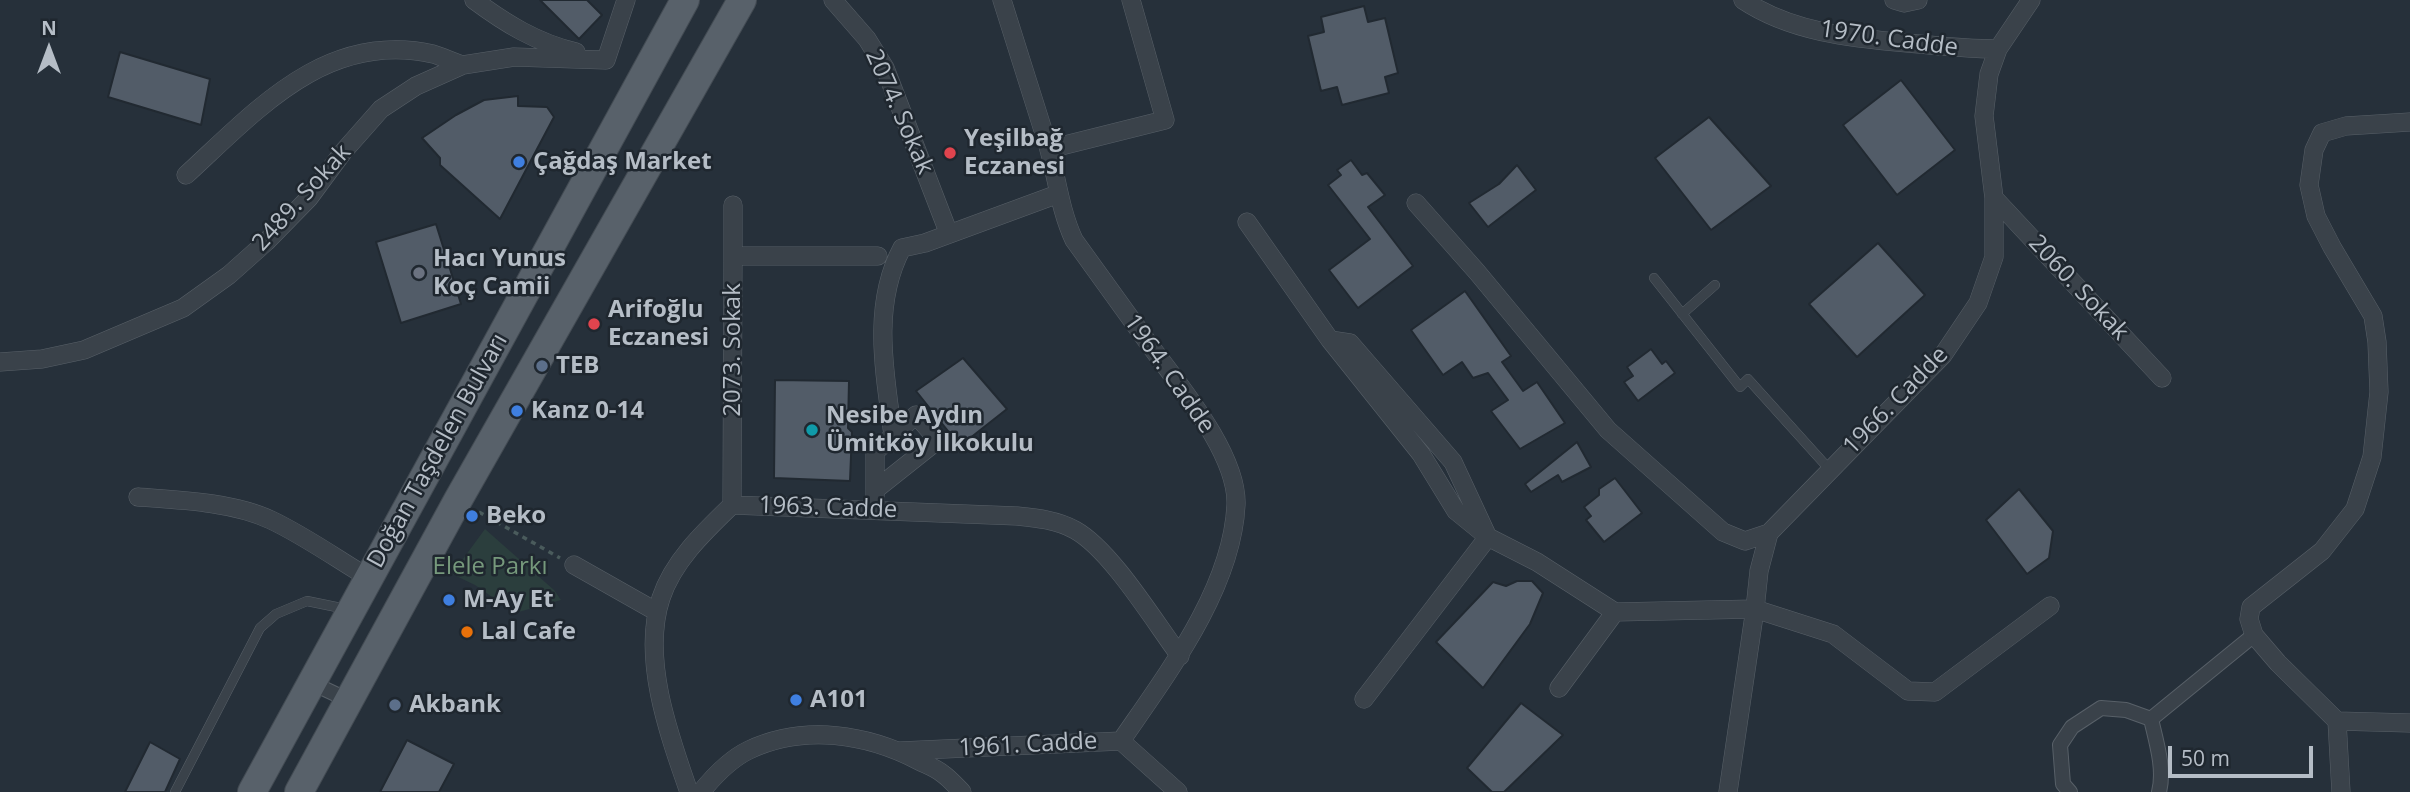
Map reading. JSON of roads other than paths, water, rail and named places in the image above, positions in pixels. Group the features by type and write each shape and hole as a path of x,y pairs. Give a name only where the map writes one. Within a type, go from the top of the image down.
{"main road":[{"name":"Doğan Taşdelen Bulvarı","path":"252,792 685,0"},
{"name":"Doğan Taşdelen Bulvarı","path":"299,792 458,500 742,0"}],"street":[{"path":"474,0 537,40 606,60 626,0"},
{"name":"2074. Sokak","path":"834,0 867,39 885,68 949,234"},
{"name":"1964. Cadde","path":"1002,0 1049,149 1058,194 1074,240 1202,418 1224,457 1236,503 1226,555 1205,608 1180,656 1121,741"},
{"path":"1049,149 1165,120 1130,0"},
{"name":"1970. Cadde","path":"1743,0 1761,12 1825,34 1956,48 1998,49"},
{"path":"1894,0 1904,3 1918,0"},
{"name":"1966. Cadde","path":"1728,792 1759,571 1769,533 1943,355 1978,303 1994,257 1994,198 1984,116 1989,74 1998,49 2031,0"},
{"path":"186,175 268,101 295,81 331,61 366,53 402,50 434,54 463,65"},
{"name":"2489. Sokak","path":"0,362 42,359 84,350 183,308 229,275 266,242 309,198 343,152 381,109 416,86 463,65 514,57 606,60"},
{"path":"2341,792 2337,721 2278,663 2251,627 2251,607 2322,551 2355,509 2372,457 2379,392 2373,316 2316,216 2309,185 2314,150 2322,133 2346,126 2410,122"},
{"path":"893,435 883,363 883,332 890,279 902,248 949,234 1058,194"},
{"name":"2060. Sokak","path":"1994,198 2162,379"},
{"path":"1416,203 1608,430 1723,532 1745,541 1769,533"},
{"path":"733,205 733,256"},
{"path":"1247,222 1330,340 1350,344 1453,462 1488,537 1537,562 1615,612 1755,610 1833,635 1908,691 1935,692 2050,606"},
{"name":"2073. Sokak","path":"732,505 733,256 878,256"},
{"path":"875,490 938,440 916,415 875,452 875,490 875,509"},
{"path":"138,497 200,503 270,520 369,578"},
{"name":"1963. Cadde","path":"689,792 663,712 656,660 657,612 674,571 694,543 732,505 875,509 1025,517 1052,521 1091,540 1180,656"},
{"path":"1364,699 1488,537"},
{"path":"574,565 657,612"},
{"path":"1559,688 1615,612"},
{"path":"2151,719 2251,627"},
{"path":"312,683 348,700"},
{"path":"2070,792 2063,784 2060,745 2072,727 2101,708 2126,710 2151,719"},
{"path":"2151,719 2158,749 2161,786 2159,792"},
{"path":"2337,721 2410,723"},
{"path":"701,792 717,773 747,751 781,738 821,735 866,739 900,751 942,772 962,792"},
{"name":"1961. Cadde","path":"900,751 1121,741 1178,792"}],"lane":[{"path":"1654,278 1740,387 1748,379 1830,470"},
{"path":"1682,314 1715,285"},
{"path":"176,792 260,628 276,614 307,601 351,610"}],"place":[{"name":"Yeşilbağ Eczanesi","path":"950,153"},
{"name":"Çağdaş Market","path":"519,162"},
{"name":"Hacı Yunus Koç Camii","path":"419,273"},
{"name":"Arifoğlu Eczanesi","path":"594,324"},
{"name":"TEB","path":"542,366"},
{"name":"Kanz 0-14","path":"517,411"},
{"name":"Nesibe Aydın Ümitköy İlkokulu","path":"812,430"},
{"name":"Beko","path":"472,516"},
{"name":"M-Ay Et","path":"449,600"},
{"name":"Lal Cafe","path":"467,632"},
{"name":"A101","path":"796,700"},
{"name":"Akbank","path":"395,705"}],"park label":[{"name":"Elele Parkı","path":"490,567"}]}
